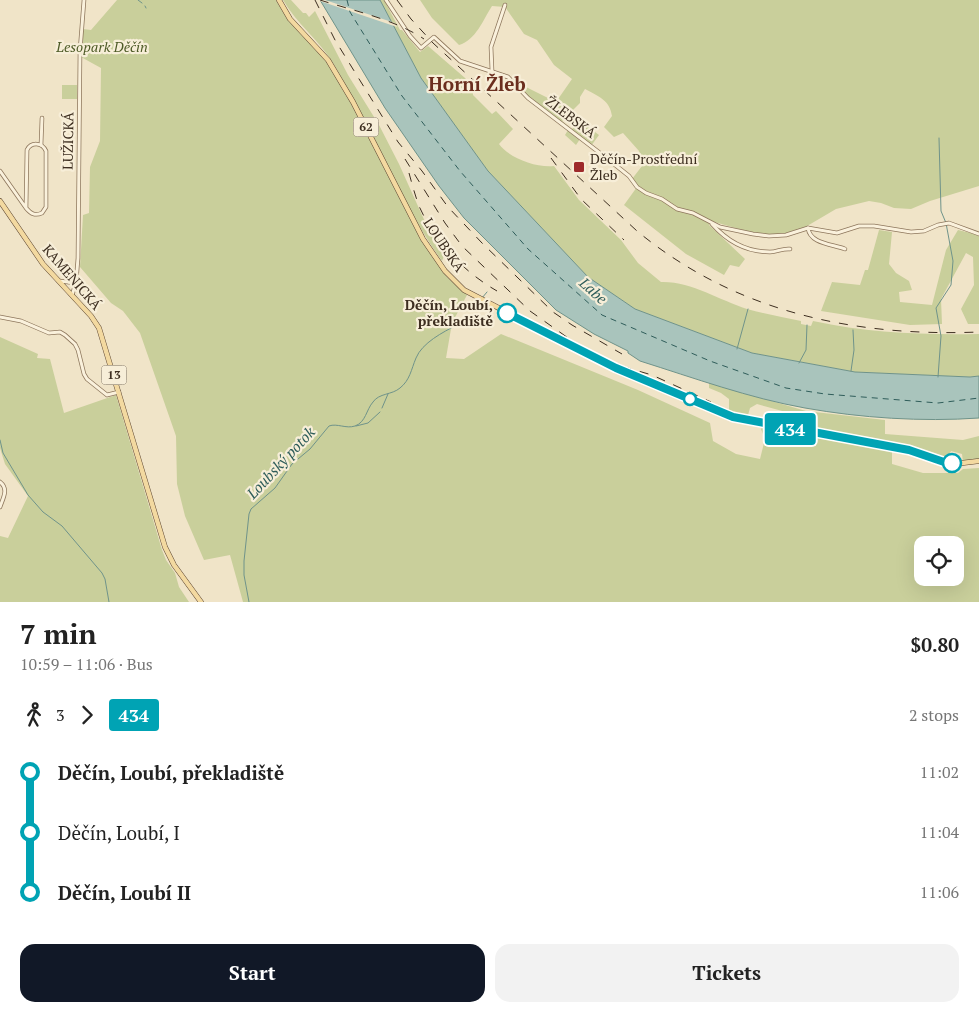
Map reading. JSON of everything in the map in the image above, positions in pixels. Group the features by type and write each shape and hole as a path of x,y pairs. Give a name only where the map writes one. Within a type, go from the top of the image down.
{"main road":[{"name":"LOUBSKÁ","path":"279,0 290,19 328,60 353,102 423,239 445,271 464,290 601,361 733,417 909,450 944,462 979,461"},
{"name":"KAMENICKÁ","path":"0,201 38,258 95,320 119,391 167,553 201,602"}],"street":[{"name":"LUŽICKÁ","path":"72,294 76,283 78,258 80,51 84,0"},
{"name":"ŽLEBSKÁ","path":"386,0 410,36 421,48 434,37 460,62 508,77 528,98 629,176 637,187 646,193 662,199 677,209 693,213 711,223 730,229 769,236 786,235 808,228 838,233 859,226 874,226 911,232 924,231 938,224 949,223 979,234"},
{"path":"492,71 492,47 505,5"},
{"path":"0,172 30,212 37,215 45,210 46,151 41,145 42,118"},
{"path":"26,208 27,150 34,144 41,145"},
{"name":"ŽLEBSKÁ","path":"711,223 722,235 739,246 772,252 785,248 790,249"},
{"path":"808,228 809,233 814,239 845,249"},
{"path":"59,281 76,283"},
{"path":"0,317 21,321 49,333 56,332 65,335 75,344 87,379 107,395 119,391"},
{"path":"0,482 4,485 5,490 0,507"}],"green space":[{"name":"Lesopark Děčín","path":"117,0 276,0 288,20 328,62 420,238 447,277 467,295 452,323 446,358 464,359 501,334 638,390 710,423 713,441 736,454 760,459 765,439 762,428 892,451 892,464 923,473 958,473 963,469 979,468 979,602 243,602 230,555 204,560 185,516 177,484 176,436 140,333 123,311 111,303 80,267 83,215 89,213 90,167 100,141 101,68 81,57 83,29 91,30"},
{"path":"283,0 291,0 309,17 315,11 348,75 379,125 426,224 446,251 442,261 412,214 333,63"},
{"path":"380,0 384,0 400,30 420,52 428,46 472,84 473,95 492,114 496,111 513,129 499,144 503,149 516,158 531,164 554,166 579,200 621,240 638,263 661,282 694,288 747,309 801,321 801,324 811,326 813,321 896,332 979,334 979,376 855,372 752,353 635,309 588,277 488,171 421,78"},
{"path":"420,0 979,0 979,186 911,209 894,208 869,201 836,209 802,229 779,235 753,233 711,221 709,225 745,259 739,267 730,265 724,275 686,254 624,205 637,187 632,179 642,166 639,151 623,133 614,137 604,127 612,116 609,106 603,99 585,89 580,97 580,103 562,121 572,129 580,121 599,135 591,146 580,139 576,145 565,135 568,130 535,104 514,81 556,102 572,79 554,65 537,40 524,34 505,7 492,6 475,34 459,45 432,18"},
{"path":"62,85 77,85 77,99 62,99"},
{"path":"879,230 892,232 889,264 896,273 909,281 912,290 899,292 900,302 932,305 946,250 958,230 979,235 979,324 968,324 961,309 974,285 973,257 966,253 941,299 942,324 910,325 821,311 832,282 860,285 865,270 868,270"},
{"path":"0,337 38,354 37,358 50,359 64,413 116,395 162,550 175,573 179,587 189,602 0,602 0,536 8,538 28,496 5,464 0,448"},
{"path":"709,383 806,411 885,420 885,434 963,440 979,436 979,460 963,462 962,454 951,451 947,460 914,447 806,430 797,415 757,404 750,408 747,419 729,414 729,399 709,388"}],"water":[{"name":"Labe","path":"320,0 380,0 421,78 488,171 588,277 635,309 752,353 855,372 979,376 979,418 936,420 870,417 805,408 763,399 640,361 628,353 628,351 594,334 556,310 464,218 439,186 385,108"}],"pier":[{"path":"317,0 325,0 395,23 397,27"}],"waterway":[{"path":"138,0 142,3"},
{"path":"938,377 941,336 936,308 951,285 953,261 946,223 941,211 939,138"},
{"name":"Loubský potok","path":"482,298 487,292"},
{"path":"737,349 748,309"},
{"name":"Loubský potok","path":"249,602 244,575 244,561 251,509 275,488 292,464 310,449 329,426 352,427 359,424 376,399 397,390 406,382 416,358 423,348 434,338 457,325"},
{"path":"799,363 806,350 807,325"},
{"path":"851,371 854,350 853,330"},
{"path":"382,408 388,394"},
{"path":"356,426 368,423 380,412"},
{"path":"0,440 3,453 28,495 43,512 62,526 102,573 105,579 109,602"}],"ferry route":[{"path":"347,0 350,12 402,96 460,171 528,249 602,315 710,361 786,388 825,394 938,403 979,398"}],"railway":[{"path":"315,0 335,40 398,142 448,207 553,312 622,354"},
{"path":"320,0 387,21 424,39"},
{"path":"397,0 433,43 637,231 675,259 714,282 755,300 798,314 842,324 887,330 979,332"},
{"path":"551,158 581,199 624,240"},
{"path":"405,159 445,223 462,246 530,311 578,345"},
{"path":"409,173 419,206 433,232 462,265 497,291"},
{"path":"574,343 614,364 652,375 711,402"}],"bus line":[{"name":"434","path":"507,313 601,361 717,412 757,423 909,450 952,463"}],"place":[{"name":"Děčín-Prostřední Žleb","path":"579,167"},
{"name":"Děčín, Loubí, překladiště","path":"507,313"}],"district":[{"name":"Horní Žleb","path":"477,84"}]}
